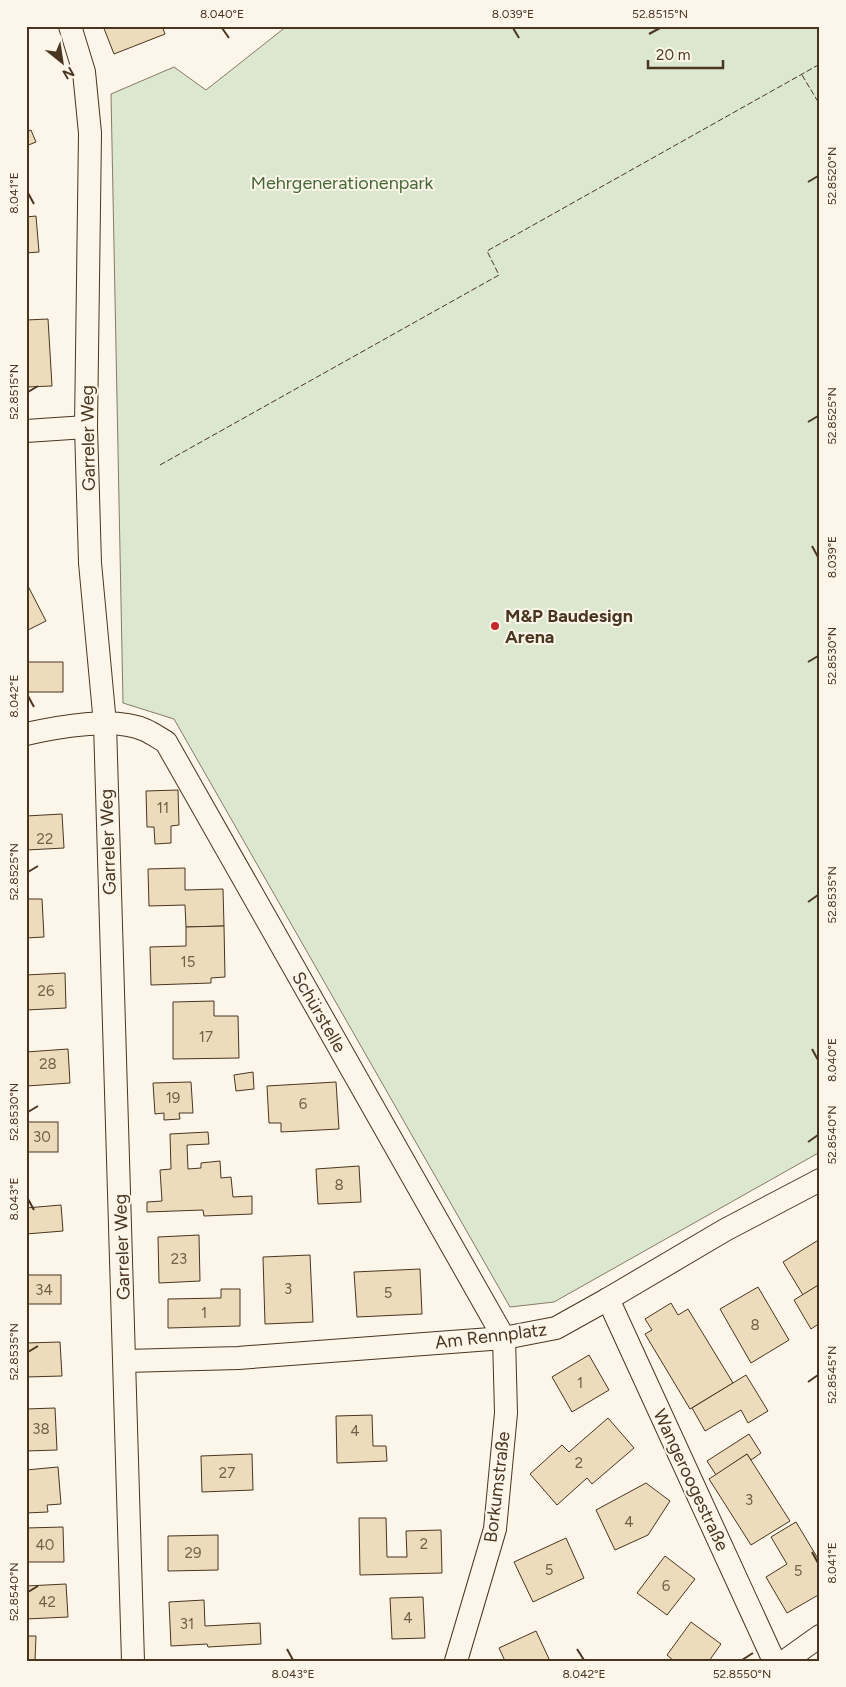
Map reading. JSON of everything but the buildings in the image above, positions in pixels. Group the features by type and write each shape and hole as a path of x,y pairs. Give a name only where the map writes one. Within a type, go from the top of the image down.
{"street":[{"name":"Garreler Weg","path":"70,26 84,72 90,133 86,427 90,563 105,724 134,1661"},
{"path":"26,430 86,427"},
{"name":"Schürstelle","path":"26,734 68,725 105,724 144,729 166,742 504,1338"},
{"name":"Am Rennplatz","path":"125,1360 238,1358 504,1338 556,1328 725,1230 820,1180"},
{"name":"Wangeroogestraße","path":"608,1299 774,1661"},
{"name":"Borkumstraße","path":"456,1661 494,1529 506,1413 504,1338"},
{"path":"785,1661 820,1636"}],"green space":[{"name":"M&P Baudesign Arena","path":"287,26 820,26 820,1152 554,1302 510,1307 174,719 123,703 111,94 174,67 206,90"}],"fence":[{"path":"160,465 499,275 487,251 820,64"},
{"path":"802,75 820,105"}],"place":[{"name":"M&P Baudesign Arena","path":"495,626"}],"park label":[{"name":"Mehrgenerationenpark","path":"342,183"}]}
